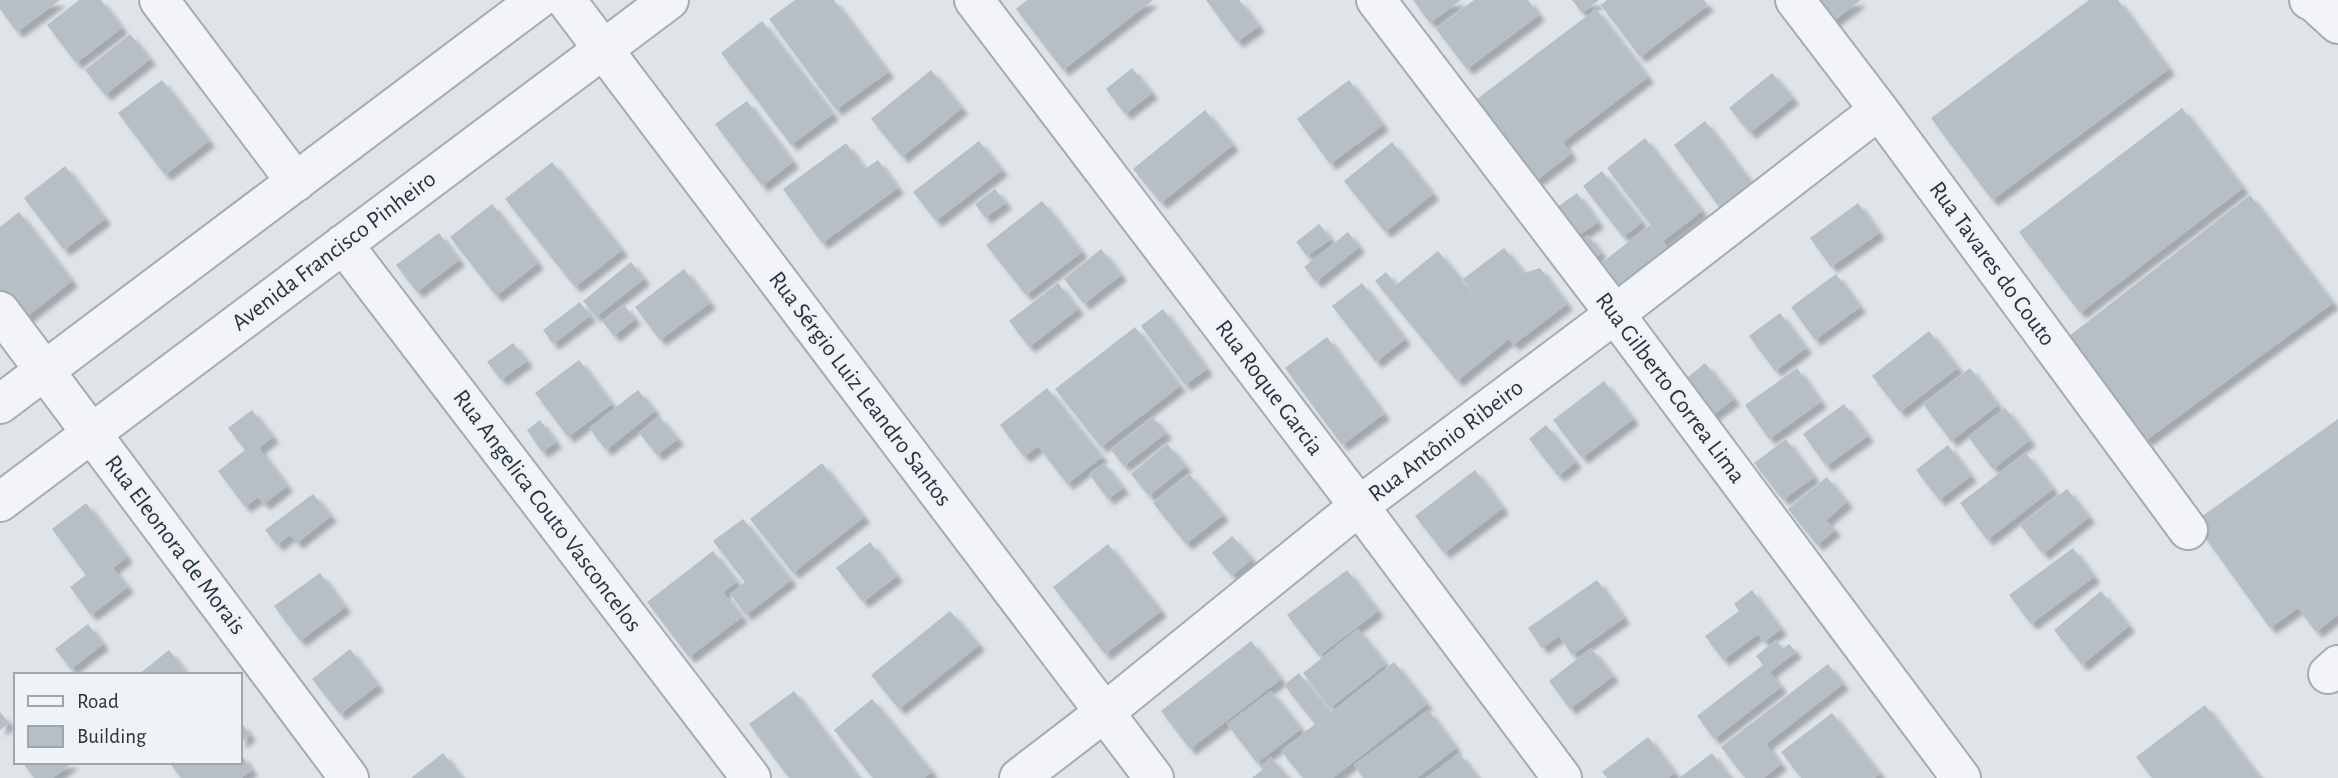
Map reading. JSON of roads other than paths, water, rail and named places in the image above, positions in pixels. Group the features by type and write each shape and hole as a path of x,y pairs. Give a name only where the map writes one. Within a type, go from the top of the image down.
{"street":[{"path":"159,0 296,182"},
{"path":"0,404 537,0"},
{"name":"Rua Sérgio Luiz Leandro Santos","path":"566,0 1154,778"},
{"name":"Avenida Francisco Pinheiro","path":"0,502 668,0"},
{"name":"Rua Roque Garcia","path":"974,0 1562,778"},
{"name":"Rua Gilberto Correa Lima","path":"1376,0 1615,314 1961,778"},
{"name":"Rua Tavares do Couto","path":"1795,0 2188,530"},
{"path":"2309,0 2315,2 2338,24"},
{"name":"Rua Antônio Ribeiro","path":"1019,778 1105,712 1359,506 1615,314 1879,110"},
{"name":"Rua Angelica Couto Vasconcelos","path":"343,244 751,778"},
{"name":"Rua Eleonora de Morais","path":"0,311 349,778"}]}
